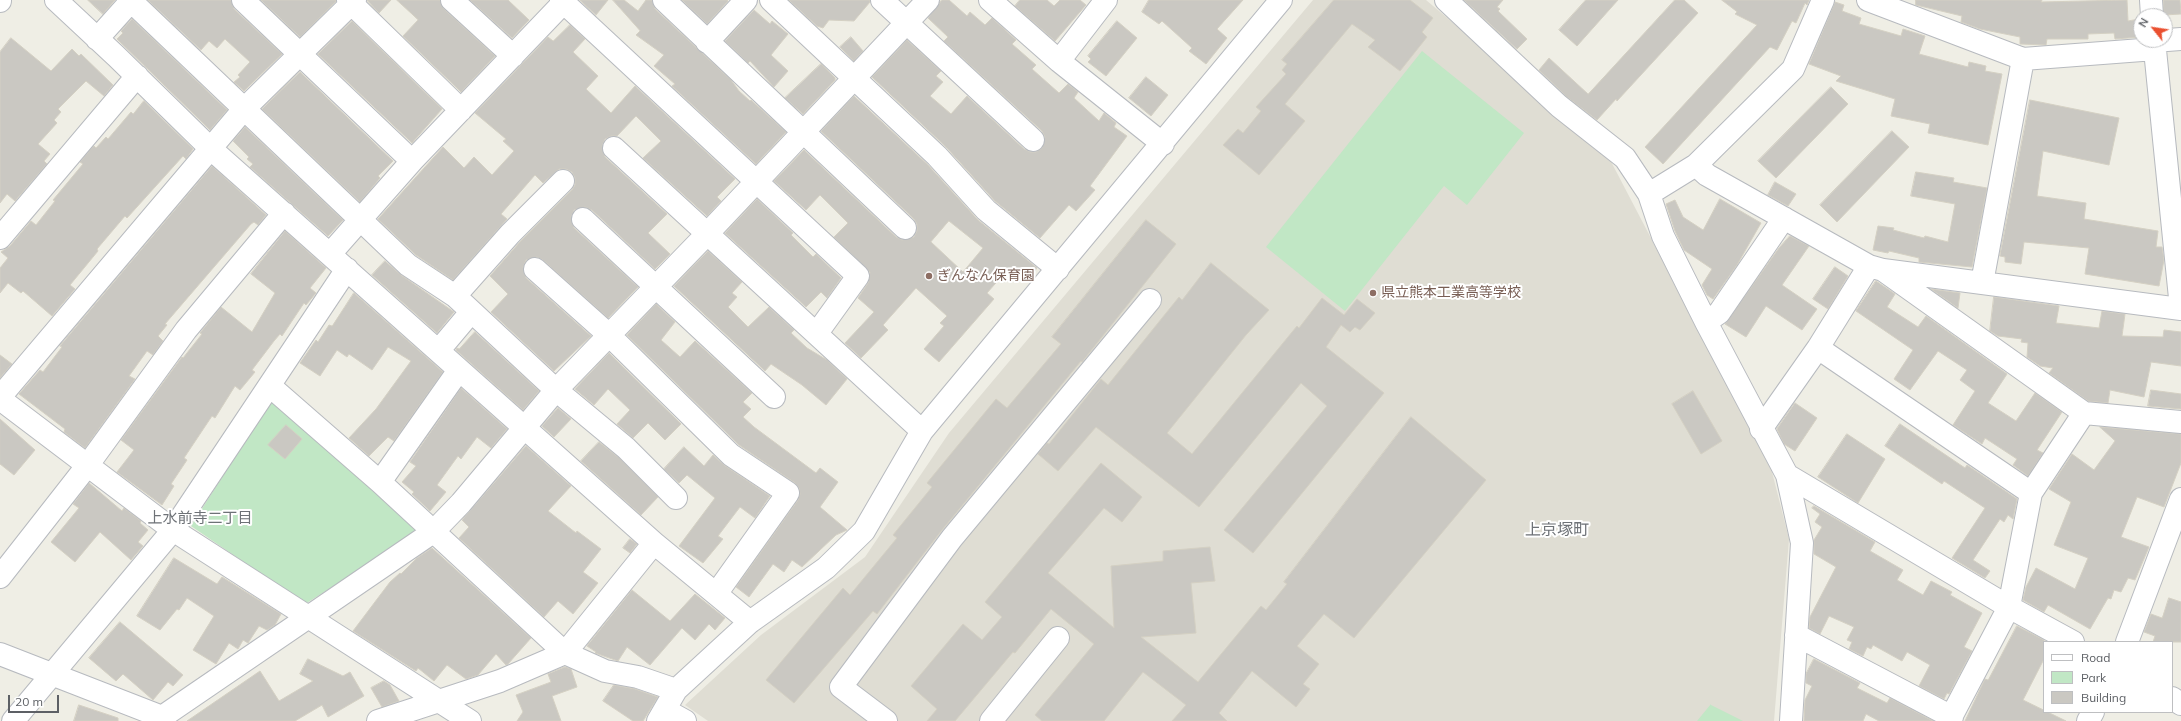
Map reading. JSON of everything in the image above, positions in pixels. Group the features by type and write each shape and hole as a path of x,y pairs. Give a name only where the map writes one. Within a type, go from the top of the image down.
{"street":[{"path":"56,0 137,76 210,148 439,350 524,429 654,543 750,622"},
{"path":"97,39 131,0 408,265 455,296 556,390 626,448 676,498"},
{"path":"243,0 412,161"},
{"path":"452,0 513,56"},
{"path":"664,0 905,228"},
{"path":"707,42 746,0"},
{"path":"771,0 937,156 986,210 1058,269"},
{"path":"882,0 1033,140"},
{"path":"0,654 163,719 306,617 407,551 433,532 461,503 556,390 706,235 928,0"},
{"path":"990,0 1059,61 1163,144"},
{"path":"685,721 661,715 676,690 750,622 826,568 864,531 922,431 1163,144 1281,0"},
{"path":"1446,0 1559,106 1625,158 1649,194 1663,236 1761,429 1787,475 1802,543 1791,721"},
{"path":"1649,194 1696,165 1793,69 1823,0"},
{"path":"1868,0 2023,59 2133,46"},
{"path":"461,110 351,1 244,109 0,398 87,466 173,530 306,617 470,721"},
{"path":"330,254 360,218 412,161 564,1 755,183 858,276 817,333"},
{"path":"1059,61 1101,1"},
{"path":"1876,268 2181,308 2155,48"},
{"path":"1982,283 2023,59"},
{"path":"0,238 137,76"},
{"path":"614,148 706,235 817,333 922,431"},
{"path":"1696,165 1707,175 1876,268 2084,413 2181,422"},
{"path":"455,296 510,234 563,181"},
{"path":"0,577 87,466 186,330 284,213"},
{"path":"1706,322 1719,313 1784,218"},
{"path":"583,220 774,397"},
{"path":"1761,429 1876,268"},
{"path":"535,269 609,335 731,455 788,493 716,594"},
{"path":"13,721 173,530 347,270"},
{"path":"886,721 841,687 952,538 1150,300"},
{"path":"439,350 471,312"},
{"path":"1818,348 2031,493"},
{"path":"380,482 459,370"},
{"path":"270,386 380,482 565,653 605,671 638,677 676,690"},
{"path":"1796,635 1950,719 2009,607 2031,493 2084,413"},
{"path":"1787,475 2009,607 2071,641"},
{"path":"2127,641 2181,499"},
{"path":"378,721 438,700 500,681 565,653 654,543"},
{"path":"991,721 1058,638"}],"shaded area":[{"name":"県立熊本工業高等学校","path":"1313,0 1426,0 1606,152 1771,468 1789,539 1774,721 708,721 685,705 761,635 865,557 949,433"}],"green space":[{"path":"1422,51 1524,133 1467,205 1444,186 1345,311 1266,247"},
{"path":"273,397 418,527 417,534 305,604 191,526"},
{"path":"1711,705 1743,721 1697,721"}],"building":[{"path":"88,0 115,0 103,14"},
{"path":"148,0 231,0 234,9 282,54 244,91 234,82 240,77 238,75 250,62 225,39 217,48 209,41 201,50"},
{"path":"261,0 336,0 336,1 300,37"},
{"path":"367,0 391,0 379,13"},
{"path":"397,0 440,0 444,9 495,56 461,92 403,36 418,20"},
{"path":"470,0 508,0 529,20 512,38"},
{"path":"580,0 608,0 596,15"},
{"path":"613,0 624,0 638,11 646,0 652,0 655,9 731,80 739,91 786,132 756,164 672,86 675,84 654,66 664,55 636,35 640,31"},
{"path":"682,0 727,0 728,1 707,24"},
{"path":"789,0 870,0 870,2 854,21 829,20 823,28 817,26"},
{"path":"942,0 949,0 967,16 970,12 985,25 992,18 1016,40 1012,44 1036,65 1032,69 1059,93 1068,84 1078,92 1074,98 1099,121 1104,113 1116,123 1114,127 1127,136 1090,186 1095,190 1076,211 1069,205 1040,238 995,201 946,147 872,77 907,40 941,71 936,76 943,82 930,96 951,114 967,96 1024,149 1030,152 1036,152 1042,148 1045,137 1042,131 944,41 948,37 928,18"},
{"path":"1020,0 1047,0 1054,6 1060,0 1080,0 1086,5 1055,41 1015,6"},
{"path":"1149,0 1243,0 1217,29 1227,38 1206,64 1189,51 1192,48 1162,21 1159,24 1142,12"},
{"path":"1334,0 1410,0 1433,18 1422,32 1427,37 1400,71 1368,47 1375,40 1352,24 1285,104 1305,121 1259,175 1223,145 1238,129 1243,133 1261,111 1256,107 1286,74 1282,70 1287,64 1282,60"},
{"path":"1464,0 1503,0 1497,7 1500,9 1498,11 1527,39 1517,49"},
{"path":"1586,0 1618,0 1577,46 1559,30"},
{"path":"1675,0 1684,0 1698,13 1617,101 1616,99 1597,120 1567,97 1539,70 1549,58 1588,94"},
{"path":"1722,0 1809,0 1807,5 1805,3 1796,23 1792,21 1777,50 1770,47 1663,164 1645,147 1757,25 1735,14 1737,12"},
{"path":"1916,0 2042,0 2041,2 2127,0 2128,21 2133,20 2133,38 2115,39 2114,33 2088,34 2088,39 2047,39 2046,45 2020,44 2020,37 1980,29 1961,22 1962,16 1916,5"},
{"path":"2164,0 2180,0 2181,14 2173,14 2173,8 2164,8"},
{"path":"1835,2 1844,5 1842,11 1861,18 1859,24 1901,36 1903,29 1925,36 1919,54 1968,67 1969,62 1986,66 1985,71 2002,74 1988,145 1928,133 1930,124 1891,116 1895,99 1836,81 1841,76 1809,64"},
{"path":"754,10 770,24 772,21 788,34 771,55 788,71 774,87 750,61 748,63 725,41"},
{"path":"132,19 227,110 210,130 117,39 123,33 121,31"},
{"path":"352,21 442,109 412,143 318,54"},
{"path":"1117,21 1137,38 1106,76 1088,62 1091,59 1088,56"},
{"path":"570,25 585,39 573,52 598,76 586,89 611,113 635,86 735,179 717,197 721,201 707,216 643,158 661,141 636,116 617,136 611,136 605,139 602,146 605,157 667,214 648,233 670,254 655,269 592,210 585,207 574,210 571,217 574,228 638,287 608,318 543,260 537,257 526,260 523,267 526,278 591,336 554,371 491,312 508,294 490,276 519,243 572,190 575,185 575,178 572,172 566,169 559,169 543,183 535,175 501,214 507,219 453,280 416,255 378,219 443,147 464,168 474,157 492,175 514,151 503,141 506,139 475,113 548,37 553,41"},
{"path":"851,37 863,51 854,61 840,47"},
{"path":"11,38 51,71 72,49 79,56 81,54 113,85 104,96 86,81 58,109 61,112 54,120 57,123 38,144 50,154 44,161 47,164 15,201 7,194 0,203 0,52"},
{"path":"821,64 835,78 835,80 803,114 785,98"},
{"path":"300,72 393,161 378,176 380,178 360,202 262,109"},
{"path":"1146,77 1168,95 1151,116 1129,98"},
{"path":"1831,87 1848,104 1776,178 1758,161"},
{"path":"854,96 928,165 978,220 1037,268 1027,281 1010,267 987,293 994,299 939,362 924,349 944,326 940,323 947,316 916,288 883,325 888,330 861,358 845,343 874,312 858,298 868,283 870,272 834,237 848,223 820,195 806,210 774,181 804,150 896,237 902,240 914,237 917,231 917,224 914,219 821,131","holes":["949,221 983,248 963,272 931,242"]},
{"path":"2030,100 2119,118 2109,165 2043,151 2037,196 2086,203 2084,219 2158,231 2156,247 2162,247 2164,260 2159,286 2085,274 2089,248 2024,242 2021,264 2005,262 2005,257 2000,256"},
{"path":"144,101 193,149 186,159 183,156 127,218 125,216 97,249 98,251 70,285 75,289 52,316 23,291 21,293 8,283 0,293 0,268 8,258 1,252 10,246 31,221 36,225 55,201 53,200 83,164 80,162 90,150 94,146 96,148 106,137 108,139 131,112 133,114"},
{"path":"245,127 343,220 328,236 250,167 253,164 247,159 249,157 233,141"},
{"path":"1892,131 1909,147 1837,222 1820,205"},
{"path":"212,166 266,215 258,225 254,222 251,224 165,324 167,325 158,336 163,341 153,355 147,351 129,376 135,379 85,448 64,432 65,429 19,394 40,370 43,372 62,347 60,346"},
{"path":"1916,172 1954,178 1953,182 1987,188 1972,267 1919,262 1919,258 1889,251 1888,253 1873,250 1878,226 1894,228 1893,230 1924,238 1925,236 1948,242 1955,204 1911,196"},
{"path":"1775,182 1796,194 1788,206 1768,195"},
{"path":"757,199 793,233 791,235 813,257 816,254 841,278 827,298 821,292 806,307 725,233"},
{"path":"1720,199 1761,223 1737,265 1713,299 1707,295 1702,285 1712,269 1684,250 1675,231 1666,204 1675,200 1683,217 1703,230"},
{"path":"1146,220 1176,244 1082,362 1081,361 942,530 877,614 873,611 794,703 766,680 843,588 850,595 897,538 893,535 932,487 927,483 996,399 1007,408 1061,344 1052,337"},
{"path":"285,231 326,268 310,288 316,293 306,305 304,303 282,336 280,334 274,341 252,370 255,372 240,390 235,386 215,418 212,416 184,458 187,460 171,484 174,486 162,505 117,472 134,450 121,440 221,307 252,332 275,293 251,274"},
{"path":"1790,236 1809,246 1782,285 1817,309 1802,330 1766,306 1746,337 1725,324 1779,248"},
{"path":"708,251 742,282 732,293 737,297 728,307 748,327 769,307 794,330 791,333 807,348 827,360 847,379 826,405 802,385 771,364 765,371 674,286"},
{"path":"385,261 401,275 454,312 437,333 372,275"},
{"path":"1211,263 1269,310 1246,335 1167,433 1192,454 1297,326 1299,328 1322,298 1344,315 1357,299 1375,313 1360,330 1355,327 1350,332 1341,325 1326,347 1384,393 1253,553 1224,530 1327,406 1301,383 1199,507 1096,427 1058,471 1038,454 1047,443 1049,444 1101,379 1108,385 1179,297 1182,300"},
{"path":"1835,267 1848,276 1828,309 1813,299"},
{"path":"1876,281 1895,294 1887,307 1918,327 1926,316 2007,374 1988,403 2016,421 2035,393 2062,412 2037,450 2043,453 2028,476 2013,465 2017,459 1985,438 1982,444 1953,425 1975,391 1960,380 1967,370 1938,351 1910,390 1894,379 1913,350 1856,311"},
{"path":"1931,289 1960,293 1958,308"},
{"path":"354,293 443,372 394,441 388,437 369,456 349,438 376,409 411,361 388,347 372,370 349,354 347,357 337,350 320,376 300,363 316,340 318,342 329,325 332,326"},
{"path":"1994,297 2059,306 2056,323 2099,328 2102,311 2125,314 2122,336 2163,337 2164,330 2181,332 2181,366 2151,362 2144,397 2110,390 2108,403 2088,401 2049,373 2053,368 2040,366 2027,357 2028,343 2021,342 2022,339 1998,336 1990,331"},
{"path":"656,304 675,322 661,340 680,357 695,341 752,393 743,402 751,409 743,417 754,427 816,473 820,468 838,482 820,507 847,530 836,535 802,567 792,560 784,572 773,564 749,597 736,587 798,500 800,494 799,488 795,483 739,445 627,335"},
{"path":"475,332 539,391 523,410 456,350 457,348 459,349"},
{"path":"609,353 681,424 665,440 648,423 633,438 617,424 630,410 608,389 594,405 575,389"},
{"path":"0,355 12,364 0,378"},
{"path":"461,388 507,429 491,448 477,437 461,459 458,456 437,485 446,492 430,511 412,494 414,492 402,482 416,466 410,462"},
{"path":"2151,390 2181,394 2181,409 2148,406"},
{"path":"1693,391 1722,441 1701,454 1672,404"},
{"path":"1795,403 1817,418 1795,451 1784,444 1777,429"},
{"path":"558,408 571,419 554,437 542,426"},
{"path":"1411,417 1486,480 1354,638 1324,614 1297,646 1319,664 1303,684 1310,689 1296,707 1252,671 1219,713 1227,721 1172,721 1186,705 1143,672 1104,721 1042,721 1035,715 1094,644 1051,609 1015,653 1013,652 955,721 927,721 937,709 911,686 963,624 982,640 1002,617 985,602 1101,463 1142,497 1122,522 1104,508 1048,573 1114,628 1111,566 1163,561 1163,551 1210,547 1215,581 1191,583 1196,633 1141,637 1198,682 1261,606 1266,610 1287,584 1284,582"},
{"path":"0,419 35,450 14,475 0,464"},
{"path":"1900,424 1965,468 1967,465 2017,499 2013,519 2008,515 2004,522 2000,519 1973,560 1990,571 1985,578 1952,558 1985,508 1944,481 1942,484 1885,446"},
{"path":"286,425 302,439 285,459 268,445"},
{"path":"2100,427 2181,434 2181,463 2164,507 2137,497 2121,537 2149,547 2135,580 2128,578 2121,592 2114,590 2111,599 2108,598 2090,629 2048,605 2044,612 2023,600 2026,587 2036,568 2075,589 2088,558 2054,545 2071,502 2049,489 2072,454 2094,470 2115,441"},
{"path":"1847,434 1885,459 1858,503 1818,477"},
{"path":"599,442 618,457 658,497 641,515 581,461"},
{"path":"526,446 571,486 548,511 576,533 577,531 601,549 583,572 598,583 573,614 558,601 544,617 459,538 469,527 462,520"},
{"path":"684,447 704,466 713,455 724,465 770,496 755,518 740,507 718,536 723,539 703,563 679,546 715,498 687,475 679,483 664,469"},
{"path":"89,483 122,511 124,508 141,521 140,523 148,530 138,542 143,546 131,560 100,532 75,562 51,542 79,508 73,504"},
{"path":"1814,506 1875,542 1870,551 1903,570 1897,580 1923,595 1931,581 1952,592 1950,595 1982,613 1964,647 1972,651 1949,694 1947,693 1944,699 1919,686 1930,665 1907,652 1902,661 1873,645 1871,649 1867,647 1863,656 1849,649 1852,642 1847,640 1854,627 1829,616 1820,634 1809,628 1810,617 1836,567 1814,554 1814,540 1822,527 1815,522 1820,514 1812,508"},
{"path":"630,539 637,544 630,553 623,548"},
{"path":"432,548 531,638 508,664 506,665 496,654 478,675 466,679 447,665 434,681 418,668 416,671 353,631 390,582 400,573 401,574 417,558"},
{"path":"174,558 217,584 222,577 281,614 275,625 267,630 259,626 248,643 243,640 238,649 229,643 216,664 193,650 214,616 187,598 179,610 177,609 160,630 137,616"},
{"path":"632,590 670,621 695,594 725,618 715,630 709,624 695,640 682,628 650,665 627,647 618,661 595,653 596,652 587,646"},
{"path":"2169,598 2181,602 2181,642 2153,641 2155,636 2144,632 2151,614 2162,618"},
{"path":"120,622 183,675 173,686 168,682 153,700 123,674 116,681 89,658"},
{"path":"2017,626 2044,640 2043,661 2023,700 2043,710 2043,713 2050,713 2066,721 1965,721 1985,679 1988,680"},
{"path":"308,659 343,676 350,672 364,696 328,717 322,705 295,721 187,721 260,671 279,701 313,681 300,674"},
{"path":"1814,659 1860,683 1857,688 1887,703 1890,698 1933,721 1879,721 1866,714 1863,721 1804,721 1805,700 1812,686 1806,683 1806,674"},
{"path":"565,667 571,669 577,687 552,696 561,721 517,721 523,712 516,695 551,682 548,674"},
{"path":"384,681 390,685 399,701 382,707 371,688"},
{"path":"614,685 635,689 658,697 643,721 633,721 603,701"},
{"path":"79,705 118,718 118,721 74,721"}],"place":[{"name":"ぎんなん保育園","path":"929,276"},
{"name":"県立熊本工業高等学校","path":"1373,293"}],"district":[{"name":"上水前寺二丁目","path":"200,518"},
{"name":"上京塚町","path":"1557,530"}]}
